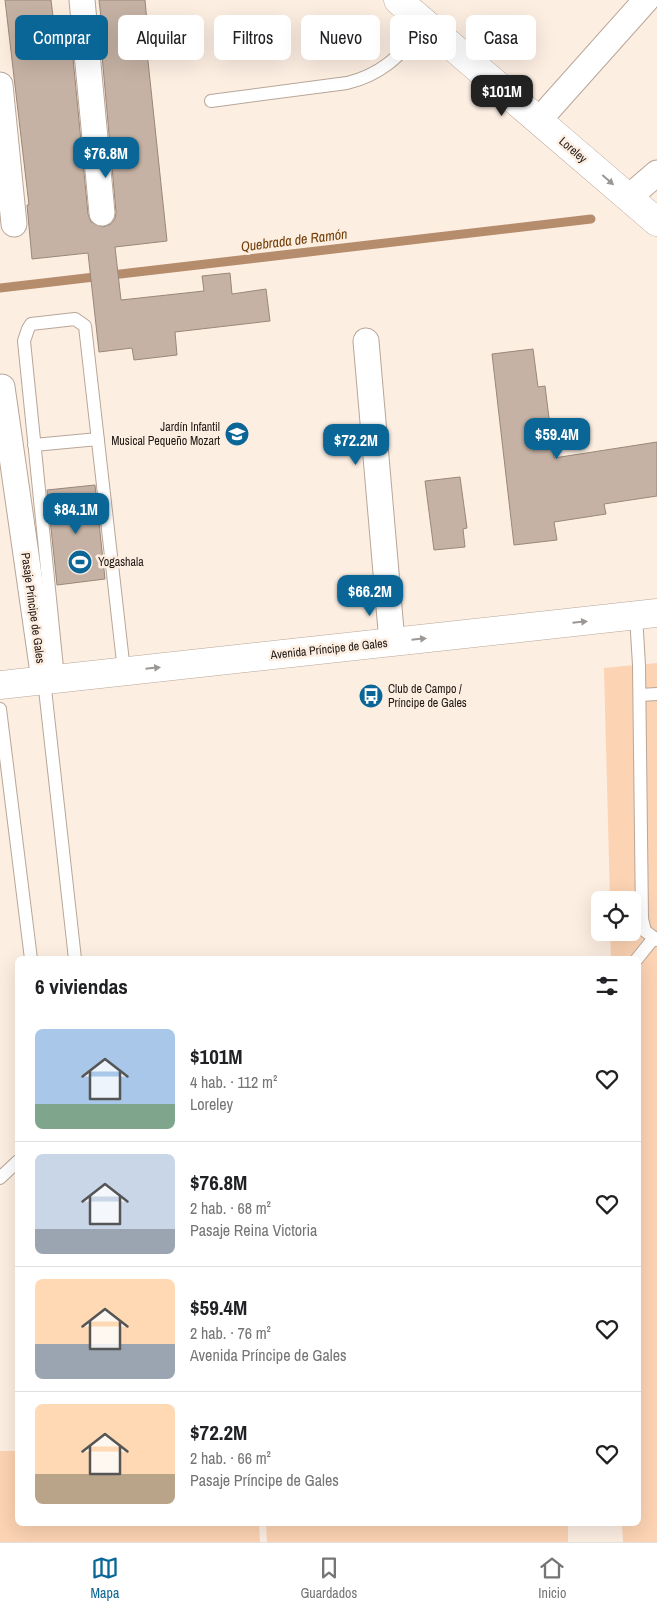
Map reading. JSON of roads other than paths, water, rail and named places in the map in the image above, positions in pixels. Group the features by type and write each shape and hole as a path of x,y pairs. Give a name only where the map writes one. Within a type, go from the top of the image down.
{"main road":[{"name":"Loreley","path":"398,0 415,15"},
{"name":"Loreley","path":"456,50 657,222"},
{"name":"Avenida Príncipe de Gales","path":"0,685 646,614"}],"street":[{"path":"82,0 102,213"},
{"path":"539,120 646,0"},
{"path":"0,85 14,224"},
{"path":"631,200 657,173"},
{"path":"366,341 392,642"},
{"name":"Pasaje Príncipe de Gales","path":"2,387 51,679"}],"lane":[{"path":"211,101 347,83 378,73 394,60"},
{"path":"75,956 24,340 32,324 75,319 85,326 124,671"},
{"path":"34,445 98,439"},
{"path":"640,956 655,939 645,931 642,919 640,695 646,614"},
{"path":"640,695 657,694"},
{"path":"0,709 31,956"},
{"path":"0,1178 15,1164"}],"waterway":[{"name":"Quebrada de Ramón","path":"0,288 591,219"}],"place":[{"name":"Jardín Infantil Musical Pequeño Mozart","path":"237,434"},
{"name":"Yogashala","path":"80,562"},
{"name":"Club de Campo / Príncipe de Gales","path":"371,696"}]}
